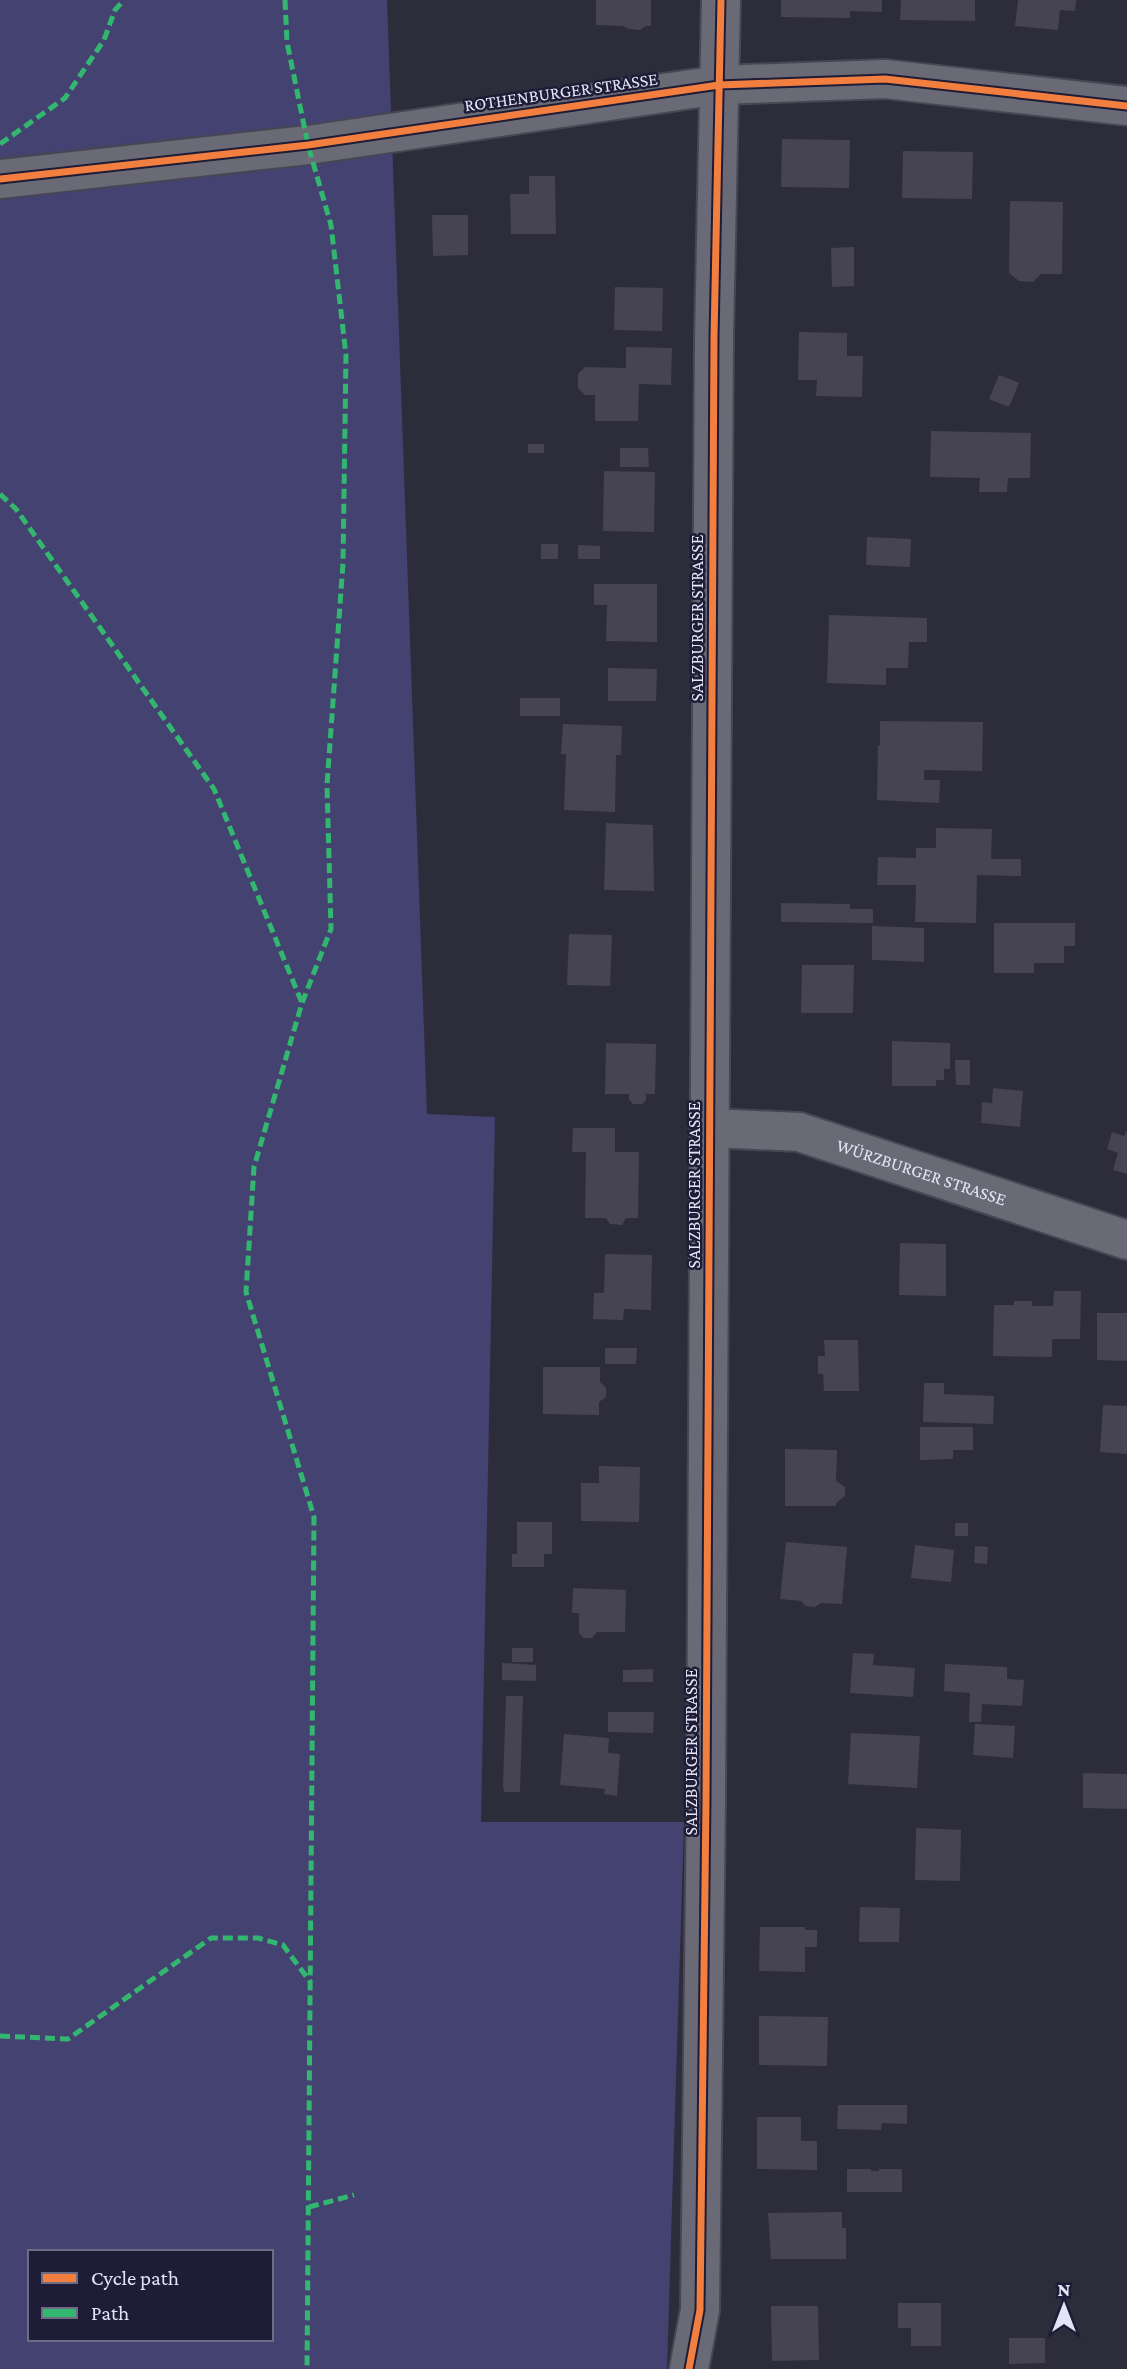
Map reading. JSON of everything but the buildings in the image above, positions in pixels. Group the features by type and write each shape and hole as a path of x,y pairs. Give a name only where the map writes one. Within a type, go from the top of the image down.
{"street":[{"name":"SALZBURGER STRASSE","path":"689,2369 700,2310 706,1800 714,337 721,0"},
{"name":"ROTHENBURGER STRASSE","path":"0,179 308,145 719,85 885,79 1127,106"},
{"name":"WÜRZBURGER STRASSE","path":"710,1128 799,1132 1127,1240"}],"shaded area":[{"path":"0,0 387,0 427,1114 495,1117 481,1822 684,1822 667,2369 0,2369"}],"marked path":[{"path":"0,144 65,98 104,40 115,10 124,0"},
{"path":"285,0 287,42 308,145 331,225 346,355 343,563 327,785 331,929 302,1003 254,1167 246,1292 314,1517 307,2369"},
{"path":"0,494 16,509 214,789 302,1003"},
{"path":"0,2036 68,2039 211,1938 258,1938 283,1945 311,1983"},
{"path":"309,2207 354,2195"}],"cycle path":[{"path":"689,2369 700,2310 706,1800 714,337 721,0"},
{"path":"0,179 308,145 719,85 885,79 1127,106"}]}
